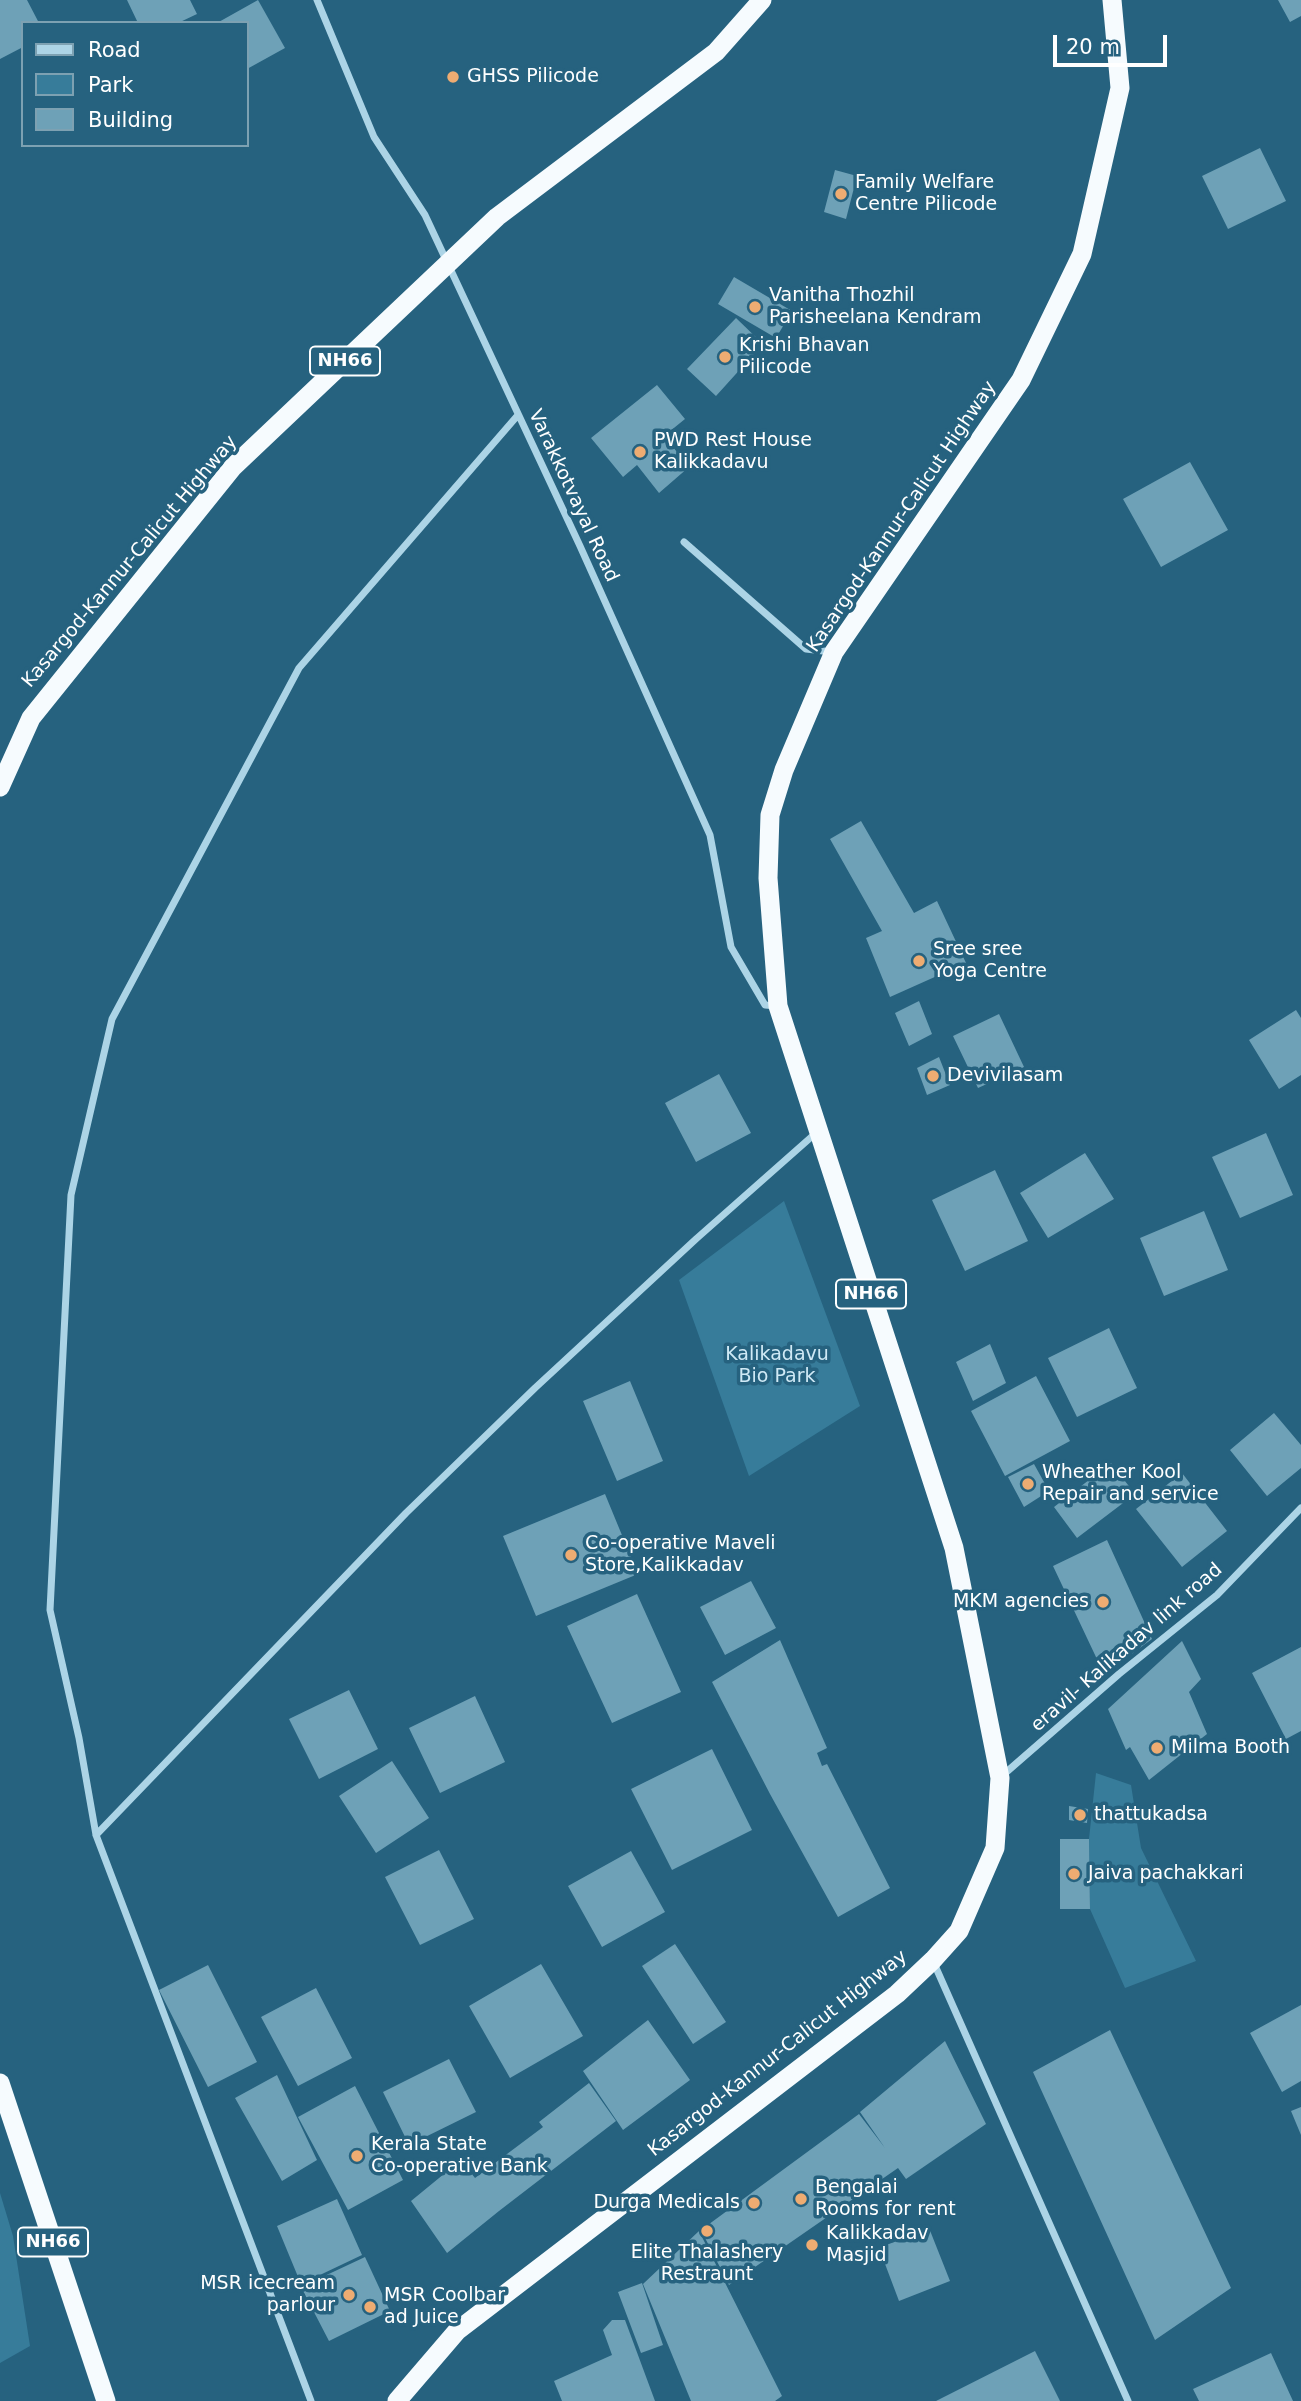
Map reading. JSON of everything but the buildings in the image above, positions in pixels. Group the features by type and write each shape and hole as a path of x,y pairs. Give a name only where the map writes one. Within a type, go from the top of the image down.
{"highway":[{"name":"Kasargod-Kannur-Calicut Highway","path":"0,787 31,718 233,467 496,217 716,52 762,0"},
{"name":"Kasargod-Kannur-Calicut Highway","path":"397,2401 457,2331 897,1994 933,1960 958,1931 995,1848 1000,1778 954,1548 778,1006 768,877 770,815 784,770 834,652 1021,380 1082,254 1120,88 1112,0"},
{"name":"NH66","path":"0,2083 106,2401"}],"street":[{"name":"Varakkotvayal Road","path":"317,0 374,137 425,215 709,835 731,947 765,1004 778,1006"},
{"path":"311,2401 96,1835 79,1738 50,1610 71,1195 112,1019 299,668 518,415"},
{"path":"684,542 806,649 834,652"},
{"path":"96,1835 406,1513 685,1248 818,1132"},
{"name":"eravil- Kalikadav link road","path":"1000,1778 1119,1674 1217,1595 1301,1508"},
{"path":"933,1960 1128,2401"}],"green space":[{"name":"Kalikadavu Bio Park","path":"784,1201 860,1406 749,1476 679,1280"},
{"path":"1096,1773 1131,1785 1141,1848 1196,1961 1125,1988 1090,1909 1089,1839"},
{"path":"0,2193 13,2236 30,2346 0,2363"}],"place":[{"name":"GHSS Pilicode","path":"453,77"},
{"name":"Family Welfare Centre Pilicode","path":"841,194"},
{"name":"Vanitha Thozhil Parisheelana Kendram","path":"755,307"},
{"name":"Krishi Bhavan Pilicode","path":"725,357"},
{"name":"PWD Rest House Kalikkadavu","path":"640,452"},
{"name":"Sree sree Yoga Centre","path":"919,961"},
{"name":"Devivilasam","path":"933,1076"},
{"name":"Wheather Kool Repair and service","path":"1028,1484"},
{"name":"Co-operative Maveli Store,Kalikkadav","path":"571,1555"},
{"name":"MKM agencies","path":"1103,1602"},
{"name":"Milma Booth","path":"1157,1748"},
{"name":"thattukadsa","path":"1080,1815"},
{"name":"Jaiva pachakkari","path":"1074,1874"},
{"name":"Kerala State Co-operative Bank","path":"357,2156"},
{"name":"Bengalai Rooms for rent","path":"801,2199"},
{"name":"Durga Medicals","path":"754,2203"},
{"name":"Elite Thalashery Restraunt","path":"707,2231"},
{"name":"Kalikkadav Masjid","path":"812,2245"},
{"name":"MSR icecream parlour","path":"349,2295"},
{"name":"MSR Coolbar ad Juice","path":"370,2307"}]}
